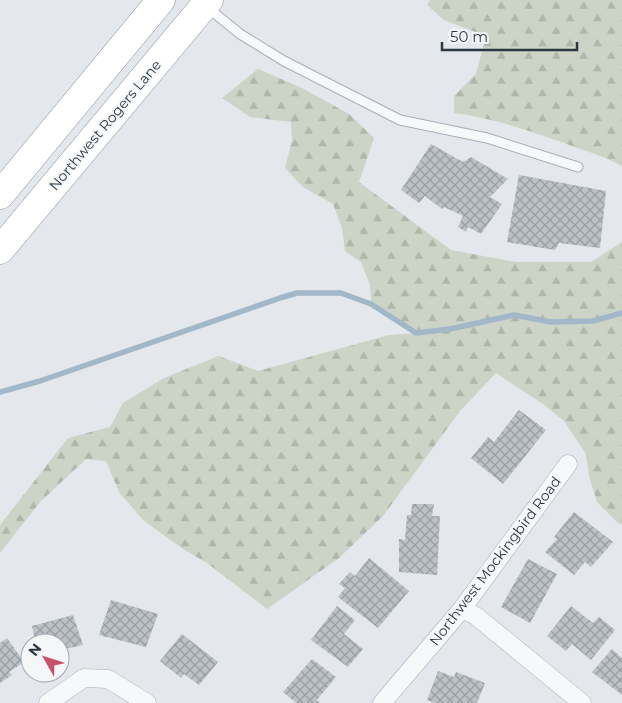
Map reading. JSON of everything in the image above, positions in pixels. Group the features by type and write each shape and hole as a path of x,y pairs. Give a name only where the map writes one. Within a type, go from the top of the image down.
{"highway":[{"path":"0,195 161,0"},
{"name":"Northwest Rogers Lane","path":"0,250 204,2"}],"street":[{"name":"Northwest Mockingbird Road","path":"382,703 462,609 568,464"},
{"path":"462,609 476,616 582,703"},
{"path":"48,703 84,678 108,679 147,703"}],"lane":[{"path":"204,2 240,34 284,61 400,120 487,138 578,167"}],"green space":[{"path":"430,0 622,0 622,166 529,131 484,118 454,113 454,96 476,74 486,36 444,20 427,5"},
{"path":"258,69 302,88 349,114 374,138 359,182 451,250 516,262 591,262 622,242 622,524 618,523 597,502 589,476 586,454 564,421 543,404 496,373 460,411 383,516 339,558 267,609 207,563 183,549 143,520 119,492 106,461 86,459 40,502 0,553 0,525 68,438 110,427 123,403 164,378 219,356 258,371 389,335 416,333 371,304 370,285 361,262 345,251 342,228 333,204 303,187 285,168 292,140 291,122 250,117 222,98"}],"building":[{"path":"431,144 463,162 471,157 508,179 490,197 502,204 481,234 468,227 466,232 458,227 463,216 444,207 442,209 425,196 419,203 401,190"},
{"path":"519,175 606,191 600,248 559,243 555,250 507,242"},
{"path":"519,410 546,430 503,484 471,458 488,437 494,442"},
{"path":"412,504 434,504 432,516 440,516 437,575 399,572 399,539 405,540 407,515 411,515"},
{"path":"574,512 613,542 591,567 585,562 574,575 545,552 557,539 554,537"},
{"path":"369,558 409,591 378,628 338,597 345,588 339,584 350,572 355,576"},
{"path":"528,559 557,574 530,623 501,607"},
{"path":"111,600 158,614 146,647 99,635"},
{"path":"337,606 355,620 344,634 363,649 348,667 311,640"},
{"path":"571,606 593,623 599,617 615,630 591,660 572,644 566,651 547,636"},
{"path":"73,615 83,645 70,648 70,633 34,633 32,626"},
{"path":"182,634 218,662 199,685 184,674 181,678 160,661"},
{"path":"7,638 20,656 20,665 9,672 12,675 0,683 0,643"},
{"path":"612,649 622,658 622,695 592,672"},
{"path":"312,659 336,677 317,700 320,703 296,703 283,692"},
{"path":"438,671 454,677 456,672 485,683 477,703 435,703 427,700"}],"waterway":[{"path":"0,392 40,381 297,293 341,293 371,304 416,333 450,329 514,315 551,322 593,321 622,313"}]}
